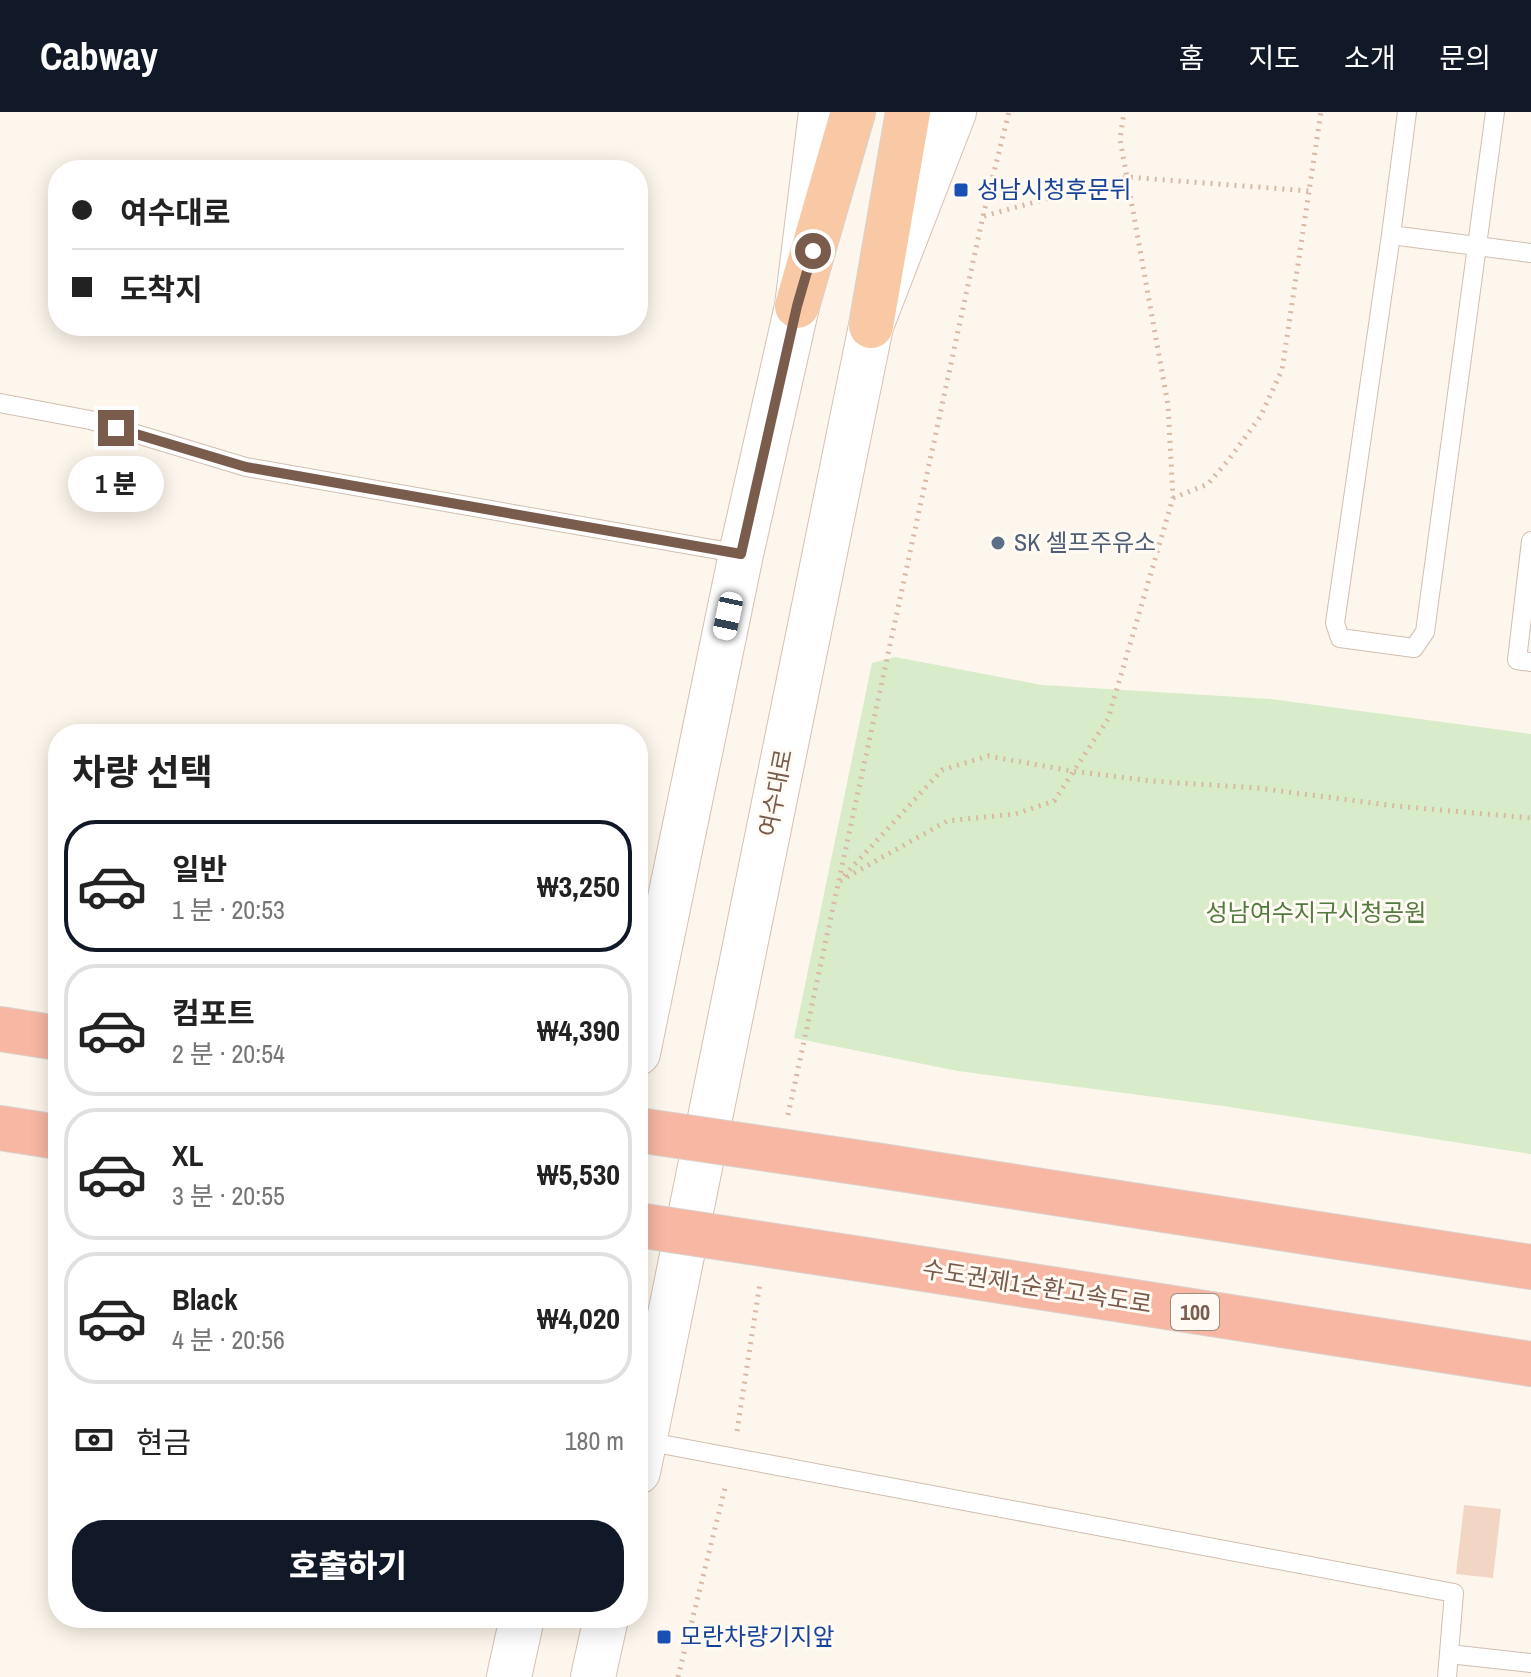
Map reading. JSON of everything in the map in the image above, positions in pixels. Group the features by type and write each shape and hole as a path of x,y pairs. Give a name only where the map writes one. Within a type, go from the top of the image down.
{"highway":[{"path":"797,306 853,112"},
{"name":"여수대로","path":"871,326 908,112"},
{"path":"0,1029 48,1036"},
{"path":"0,1128 48,1135"},
{"path":"648,1131 1531,1267"},
{"name":"수도권제1순환고속도로","path":"648,1227 1531,1364"}],"main road":[{"path":"648,1005 741,554 797,306 821,112"},
{"path":"871,326 954,112"},
{"name":"여수대로","path":"648,1423 871,326"},
{"path":"509,1677 520,1628"},
{"path":"593,1677 604,1628"}],"lane":[{"path":"1407,112 1335,623 1340,638 1414,648 1425,632 1495,112"},
{"path":"1391,235 1531,253"},
{"path":"0,403 90,420 246,467 741,554"},
{"path":"1531,541 1517,660 1531,662"},
{"path":"648,1457 732,1459 1454,1593 1447,1677"},
{"path":"1449,1654 1531,1663"}],"path":[{"path":"788,1116 983,216 1009,112"},
{"path":"839,882 947,821 1015,814 1054,801 1108,719 1173,498 1168,405 1120,139 1124,112"},
{"path":"1173,498 1208,484 1260,417 1282,370 1321,112"},
{"path":"983,216 1127,177 1309,191"},
{"path":"839,882 942,770 988,756 1151,781 1257,788 1396,806 1531,818"},
{"path":"678,1677 732,1459 762,1272"}],"green space":[{"name":"성남여수지구시청공원","path":"895,657 1042,685 1271,699 1531,734 1531,1154 1223,1106 958,1071 794,1038 872,663"}],"building":[{"path":"1464,1505 1501,1509 1493,1578 1456,1574"}],"place":[{"name":"성남시청후문뒤","path":"961,190"},
{"name":"SK 셀프주유소","path":"998,543"},
{"name":"모란차량기지앞","path":"664,1637"}],"route":[{"path":"116,428 246,467 385,494 741,554 797,306 813,251"}]}
